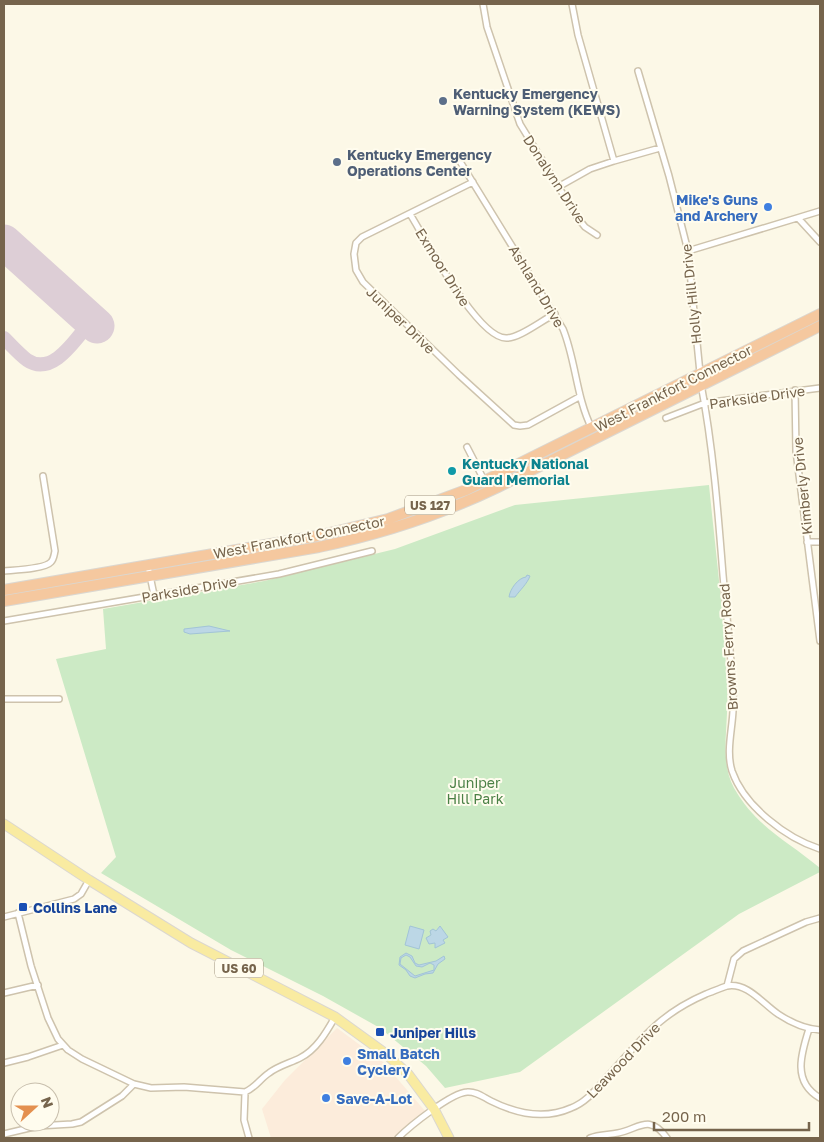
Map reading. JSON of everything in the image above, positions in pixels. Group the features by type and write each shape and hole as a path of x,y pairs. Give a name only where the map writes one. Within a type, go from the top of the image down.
{"highway":[{"name":"West Frankfort Connector","path":"4,590 311,548 366,536 433,515 592,429 820,314"},
{"name":"West Frankfort Connector","path":"487,487 596,438 820,326"},
{"name":"West Frankfort Connector","path":"4,602 149,571"}],"main road":[{"name":"US 60","path":"4,824 89,880 191,943 335,1018 386,1054 408,1074 434,1109 449,1138"}],"street":[{"name":"Donalynn Drive","path":"483,4 484,18 518,121 580,221 597,235"},
{"path":"572,4 576,27 614,161"},
{"name":"Holly Hill Drive","path":"638,71 688,251 700,375 706,403"},
{"path":"558,187 590,169 660,148"},
{"name":"Ashland Drive","path":"456,155 555,314 567,337 579,397 596,438"},
{"name":"Juniper Drive","path":"473,182 369,233 356,243 354,254 356,270 368,288 514,425 528,425 579,397"},
{"path":"688,251 820,211"},
{"name":"Exmoor Drive","path":"410,214 463,301 478,319 495,334 505,338 513,337 555,314"},
{"path":"798,218 820,242"},
{"name":"Parkside Drive","path":"666,418 706,403 820,388"},
{"name":"Kimberly Drive","path":"795,390 796,451 820,641"},
{"name":"Browns Ferry Road","path":"706,403 731,654 734,700 730,745 732,772 741,788 767,818 791,836 820,849"},
{"path":"467,447 487,487"},
{"path":"4,571 34,568 52,561 55,551 43,476"},
{"path":"808,542 820,542"},
{"name":"Parkside Drive","path":"4,621 280,574 372,551"},
{"path":"149,571 154,595"},
{"path":"4,699 60,698"},
{"path":"4,917 78,897 89,880"},
{"path":"18,913 53,1030 63,1046 82,1059 134,1084 151,1088 184,1087 245,1092 253,1088 270,1072 310,1052 335,1018"},
{"path":"820,918 806,922 743,951 734,960 728,986 736,986 750,991 780,1016 809,1029 820,1030"},
{"path":"4,993 38,985"},
{"name":"Leawood Drive","path":"398,1138 434,1109 455,1095 466,1092 477,1094 503,1107 525,1114 548,1114 570,1109 584,1102 658,1022 688,1002 728,986"},
{"path":"809,1029 800,1068 809,1089 820,1098"},
{"path":"4,1063 63,1046"},
{"path":"4,1134 38,1126 81,1122 122,1096 134,1084"},
{"path":"245,1092 244,1120 249,1138"},
{"path":"590,1138 617,1134 643,1124 657,1128 667,1138"}],"shaded area":[{"path":"337,1028 383,1062 425,1111 394,1138 271,1138 262,1109 285,1080"}],"green space":[{"name":"Juniper Hill Park","path":"709,485 725,644 727,696 726,761 730,779 743,802 752,813 773,832 820,868 820,872 739,914 520,1072 445,1088 426,1066 380,1028 323,996 231,950 101,873 116,857 56,659 106,649 103,609 264,581 395,549 515,505"}],"water":[{"path":"527,575 530,576 529,579 515,597 509,597 515,584"},
{"path":"209,626 230,631 190,634 184,632 184,629"},
{"path":"410,926 424,930 419,949 405,945"},
{"path":"440,926 448,937 443,940 445,943 435,948 435,943 429,944 426,938 431,935 430,931 433,929 436,931"},
{"path":"406,953 412,956 415,963 419,965 436,961 444,956 445,959 438,964 433,973 415,978 410,976 399,965 400,957","holes":["406,955 410,957 416,966 422,967 430,963 434,965 434,970 415,976 400,964 401,958"]}],"taxiway":[{"path":"4,338 27,360 37,364 46,364 64,353 91,321"}],"runway":[{"path":"4,242 97,326"}],"place":[{"name":"Kentucky Emergency Warning System (KEWS)","path":"443,101"},
{"name":"Kentucky Emergency Operations Center","path":"337,162"},
{"name":"Mike's Guns and Archery","path":"768,207"},
{"name":"Kentucky National Guard Memorial","path":"452,471"},
{"name":"Collins Lane","path":"23,907"},
{"name":"Juniper Hills","path":"380,1032"},
{"name":"Small Batch Cyclery","path":"347,1061"},
{"name":"Save-A-Lot","path":"326,1098"}]}
